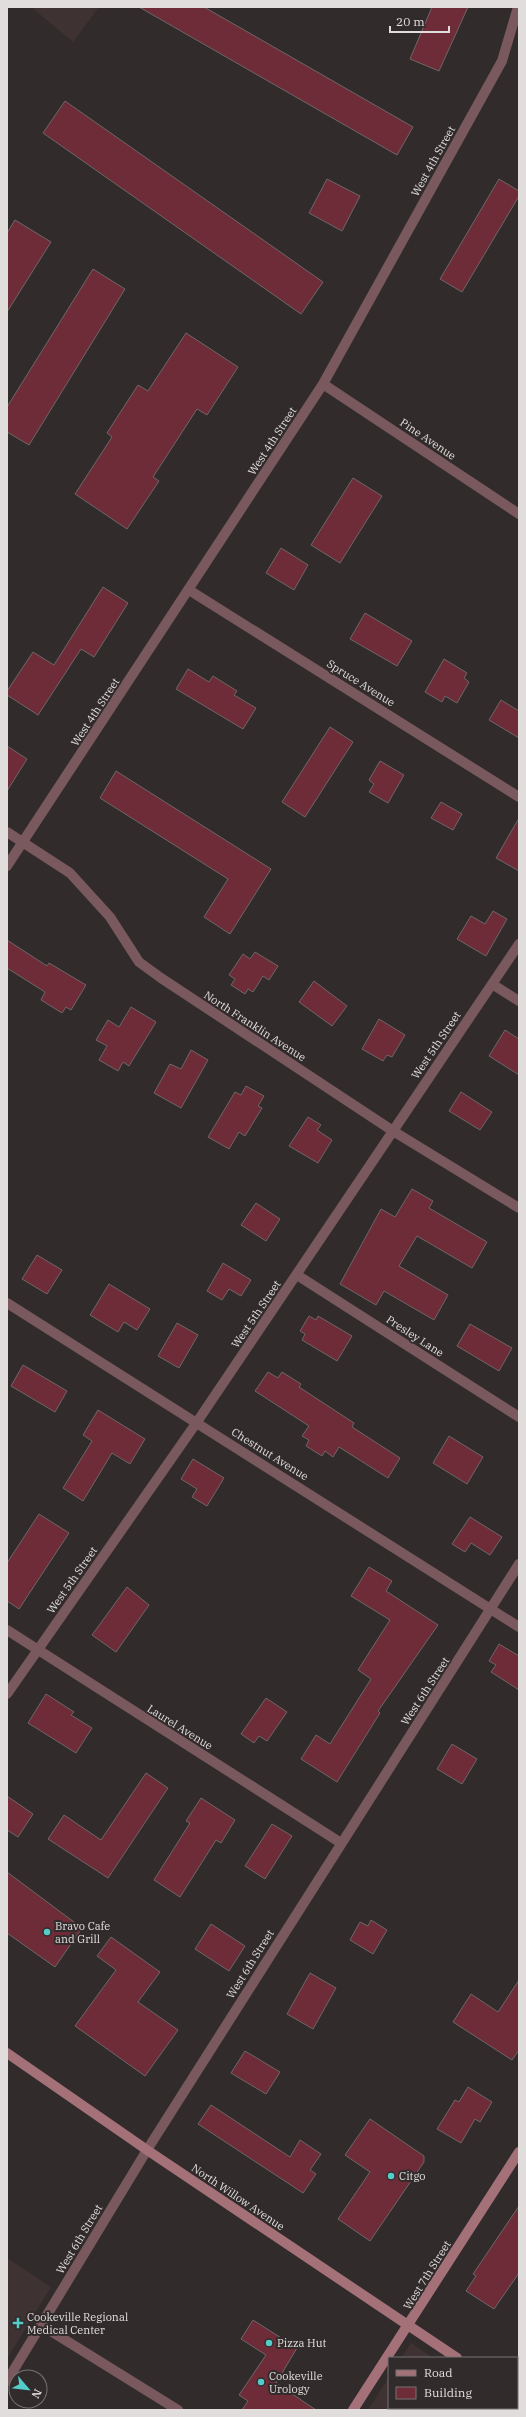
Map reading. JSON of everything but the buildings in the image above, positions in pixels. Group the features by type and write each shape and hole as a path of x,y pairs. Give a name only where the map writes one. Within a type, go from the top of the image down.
{"main road":[{"name":"North Willow Avenue","path":"7,2053 147,2150 456,2357"},
{"name":"West 7th Street","path":"388,2357 519,2152"},
{"name":"West 7th Street","path":"353,2410 388,2358"}],"street":[{"name":"West 4th Street","path":"7,866 190,590 323,384 502,61 518,7"},
{"name":"Pine Avenue","path":"323,384 519,514"},
{"name":"Spruce Avenue","path":"190,590 519,797"},
{"name":"North Franklin Avenue","path":"7,832 70,873 88,890 110,917 139,962 393,1131 519,1208"},
{"name":"West 5th Street","path":"7,1694 197,1422 519,944"},
{"path":"492,984 519,1001"},
{"name":"Presley Lane","path":"297,1275 519,1417"},
{"name":"Chestnut Avenue","path":"7,1303 519,1627"},
{"name":"West 6th Street","path":"7,2381 147,2150 519,1564"},
{"name":"Laurel Avenue","path":"7,1630 341,1844"},
{"path":"41,2325 178,2410"}],"shaded area":[{"path":"31,7 99,7 73,42"},
{"name":"Cookeville Regional Medical Center","path":"7,2258 51,2287 7,2359"},
{"path":"411,2343 432,2357 402,2357"},
{"path":"388,2379 388,2409 511,2410 368,2410"}],"place":[{"name":"Bravo Cafe and Grill","path":"47,1932"},
{"name":"Citgo","path":"391,2176"},
{"name":"Cookeville Regional Medical Center","path":"18,2323"},
{"name":"Pizza Hut","path":"269,2343"},
{"name":"Cookeville Urology","path":"261,2382"}]}
